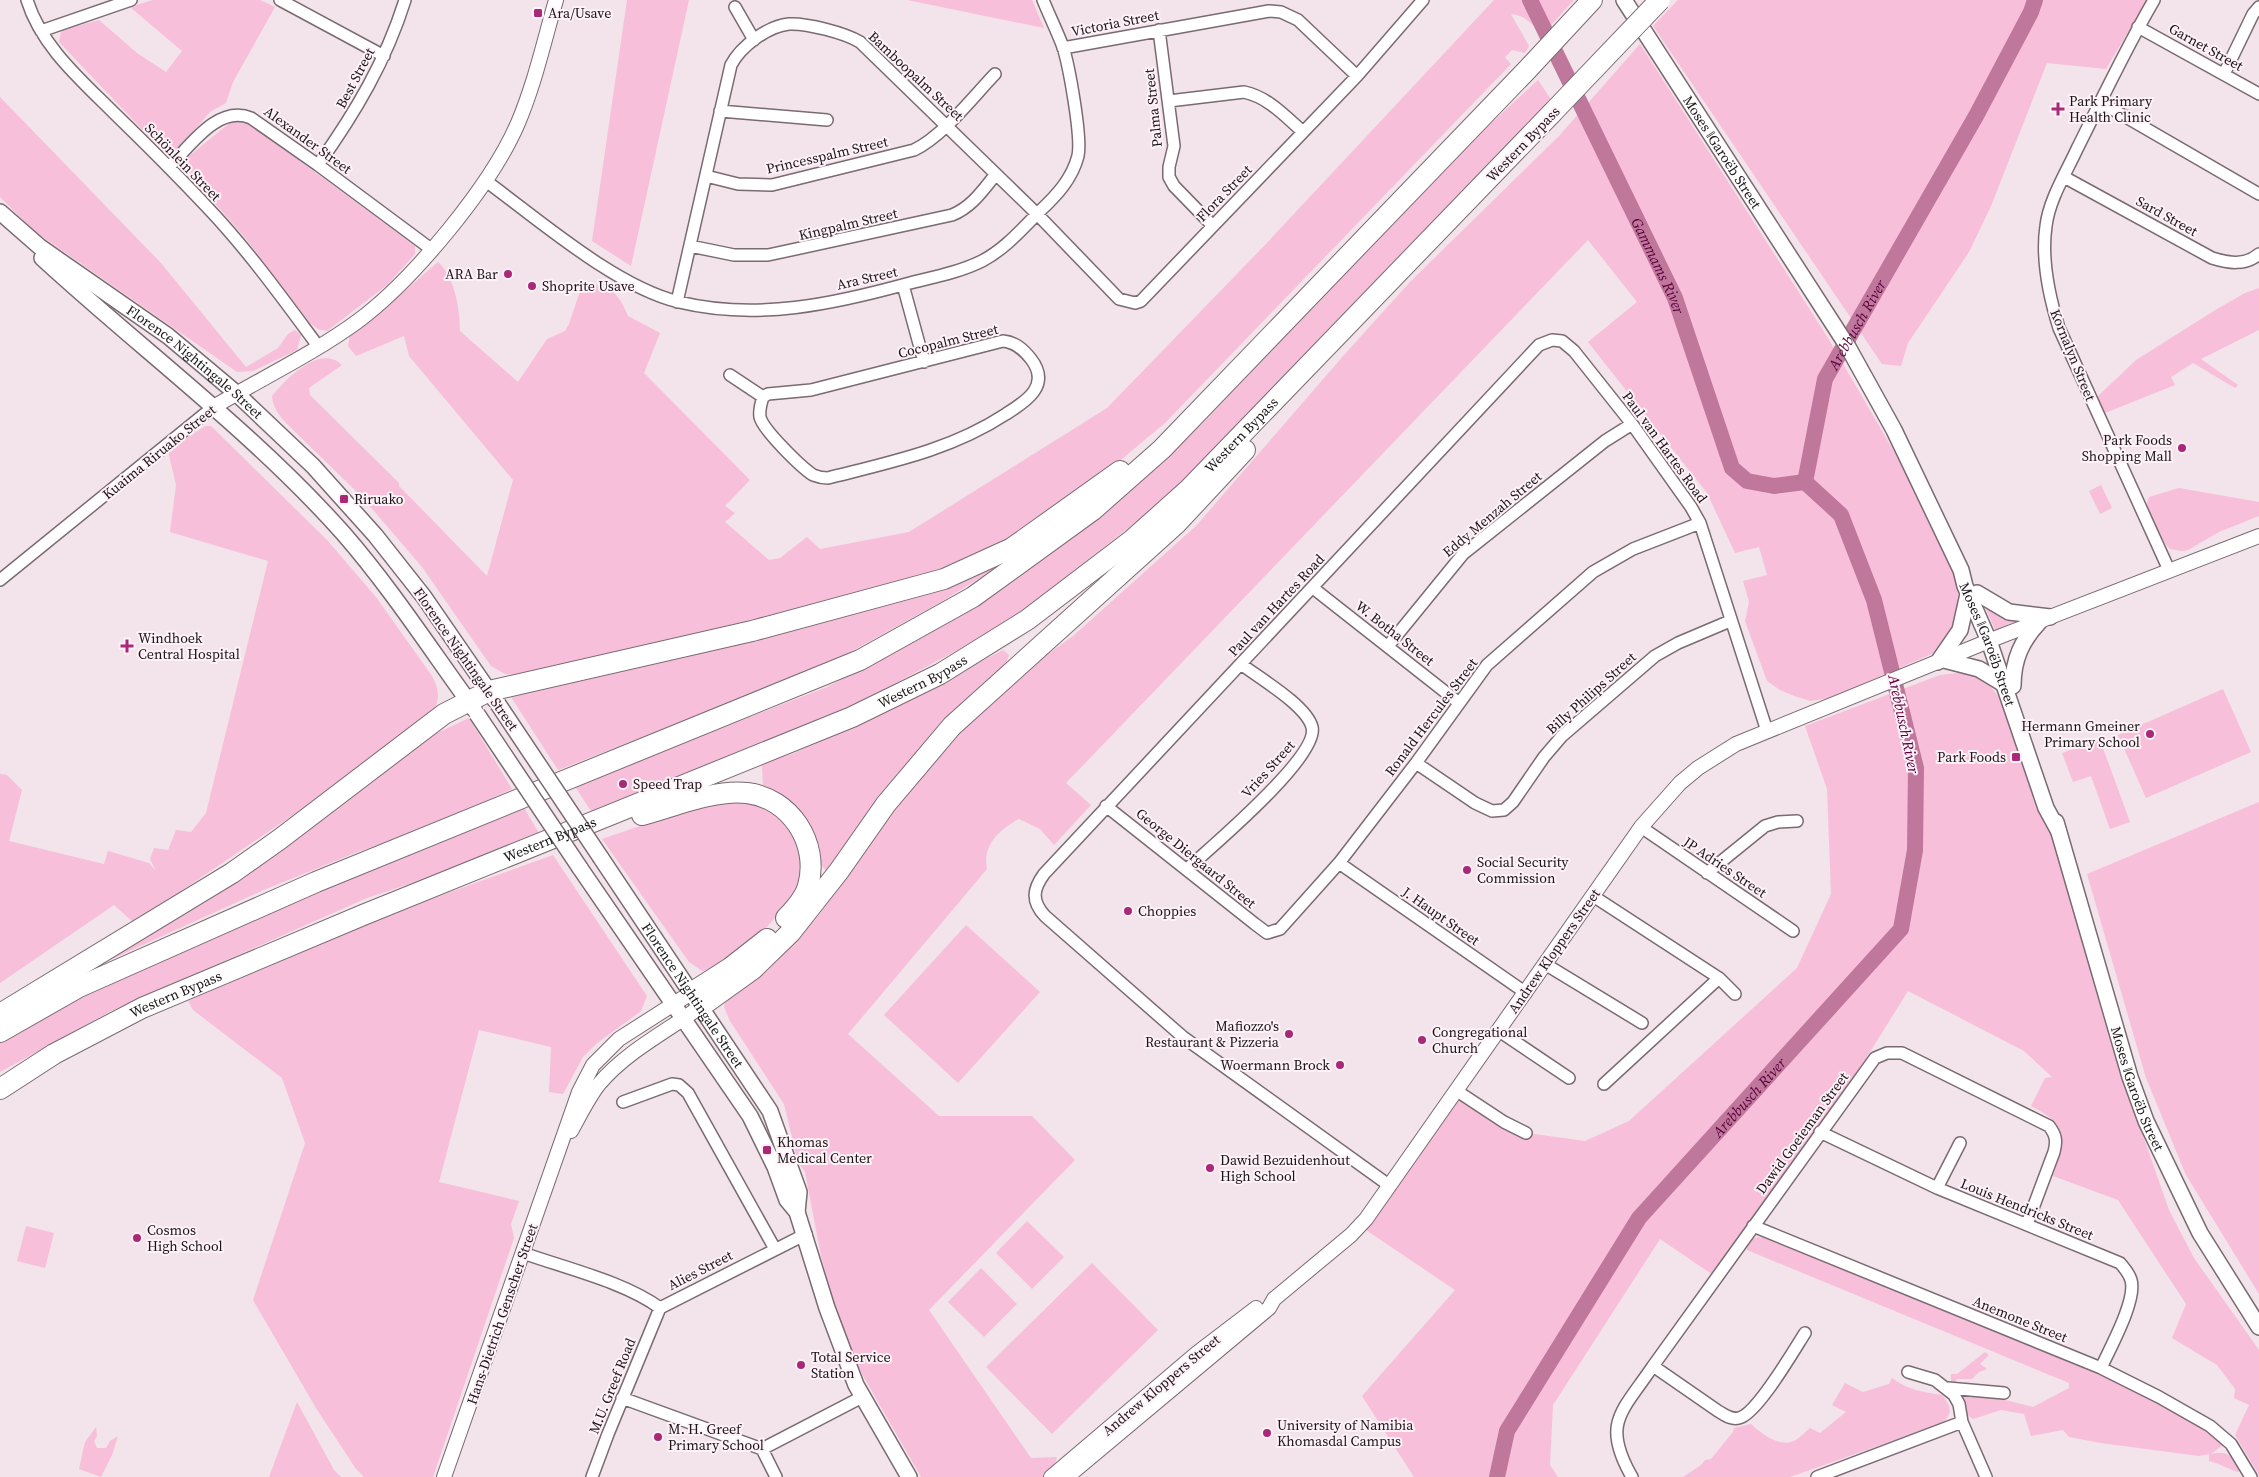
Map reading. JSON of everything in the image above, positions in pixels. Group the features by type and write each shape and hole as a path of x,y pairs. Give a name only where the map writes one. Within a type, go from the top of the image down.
{"highway":[{"path":"0,1032 79,987 316,882 860,660 974,597 1093,510 1162,449 1526,72 1592,0"},
{"name":"Western Bypass","path":"0,1089 54,1054 142,1008 354,919 852,717 940,674 1027,620 1132,540 1189,488 1246,432 1310,363 1363,312 1660,0"},
{"path":"695,1000 753,969 783,942 839,871 891,798 952,726 1178,523 1214,486 1363,312"},
{"path":"0,1014 232,873 280,839 444,714 472,707 493,697 752,631 944,579 1012,548 1119,472 1248,358"},
{"path":"568,833 720,794 745,793 767,797 790,814 805,837 807,845 810,868 808,888 792,912 768,938 730,968 695,1000"}],"main road":[{"name":"Moses ǁGaroëb Street","path":"1624,0 1759,212 1822,304 1848,347 1894,430 1961,570 1993,640 2007,684 2053,806 2058,830 2130,1077 2146,1120 2200,1233 2259,1327"},
{"name":"Florence Nightingale Street","path":"0,212 40,247 168,336 236,393 313,466 376,535 424,597 493,697 770,1111 799,1192 797,1212"},
{"name":"Florence Nightingale Street","path":"0,219 280,468 343,533 393,595 472,707 672,1004 750,1116 775,1166 787,1200 797,1212 806,1234 826,1308 861,1396 897,1477"},
{"path":"1972,594 2009,612 2045,619 2027,635 2018,651 2013,671 2007,684 1979,669 1941,661 1960,630 1972,594"},
{"name":"Florence Nightingale Street","path":"861,1396 909,1477"}],"street":[{"name":"Schönlein Street","path":"28,0 32,16 41,31 80,79 169,167 226,229 318,346"},
{"path":"41,31 131,0"},
{"path":"280,0 384,56"},
{"name":"Best Street","path":"318,165 352,117 384,56 405,0"},
{"name":"Kuaima Riruako Street","path":"0,580 212,408 318,346 374,308 431,249 486,181 503,155 528,98 556,0"},
{"name":"Ara Street","path":"486,181 590,258 626,279 677,302 731,310 771,311 795,309 903,285 964,269 983,261 1001,249 1037,214 1069,179 1079,153 1080,136 1063,48 1043,0"},
{"name":"Flora Street","path":"1037,214 1119,299 1135,303 1141,301 1357,76 1423,0"},
{"name":"Kornalyn Street","path":"2154,0 2138,27 2100,102 2051,206 2046,227 2045,256 2054,310 2068,348 2175,568"},
{"path":"735,7 754,40"},
{"path":"2224,74 2253,14 2259,7"},
{"name":"Victoria Street","path":"1063,48 1159,30 1269,12 1281,12 1298,20 1357,76"},
{"name":"Bamboopalm Street","path":"677,302 731,65 738,52 754,40 780,26 788,24 853,38 860,42 1037,214"},
{"name":"Garnet Street","path":"2138,27 2259,94"},
{"name":"Palma Street","path":"1159,30 1174,146 1169,167 1170,177 1174,186 1213,226"},
{"name":"Princesspalm Street","path":"706,176 738,184 772,185 914,150 922,146 946,125 995,74"},
{"path":"1169,101 1244,92 1255,94 1265,98 1303,132"},
{"path":"2100,102 2259,194"},
{"path":"720,111 827,120"},
{"name":"Alexander Street","path":"169,167 219,120 231,114 241,114 252,118 431,249"},
{"name":"Kingpalm Street","path":"690,246 734,255 768,256 952,215 973,202 996,174"},
{"name":"Sard Street","path":"2064,177 2212,258 2226,262 2242,262 2259,254"},
{"path":"903,285 924,362"},
{"name":"Paul van Hartes Road","path":"1390,1186 1184,1037 1039,909 1035,902 1036,886 1106,806 1242,664 1539,345 1552,340 1562,341 1574,351 1632,424 1700,523 1767,731"},
{"name":"Cocopalm Street","path":"1003,341 1011,342 1022,349 1034,364 1037,385 1026,402 990,425 957,442 828,478 814,475 807,470 763,424 760,416 763,397 768,394 811,390 1003,341"},
{"path":"730,375 763,397"},
{"name":"Eddy Menzah Street","path":"1388,646 1463,554 1606,441 1632,424"},
{"name":"Ronald Hercules Street","path":"1268,933 1280,929 1339,863 1416,762 1458,702 1487,666 1593,572 1633,549 1700,523"},
{"path":"2175,568 2192,558 2259,530"},
{"path":"1941,661 2259,536"},
{"name":"W. Botha Street","path":"1313,588 1458,702"},
{"name":"Billy Philips Street","path":"1416,762 1475,803 1492,811 1504,810 1513,802 1544,757 1562,736 1655,656 1678,643 1730,621"},
{"name":"Andrew Kloppers Street","path":"1067,1477 1262,1314 1274,1299 1351,1235 1390,1186 1640,828 1666,796 1698,768 1721,752 1767,731 1941,661"},
{"name":"Vries Street","path":"1187,869 1262,800 1305,754 1311,741 1312,727 1306,716 1294,704 1242,664"},
{"name":"George Diergaard Street","path":"1106,806 1268,933"},
{"path":"1707,873 1765,826 1778,822 1796,822"},
{"name":"JP Adries Street","path":"1640,828 1793,932"},
{"name":"J. Haupt Street","path":"1339,863 1526,993"},
{"path":"1593,896 1718,978 1735,994"},
{"path":"1545,964 1642,1023"},
{"path":"1604,1084 1718,978"},
{"name":"Hans-Dietrich Genscher Street","path":"444,1477 560,1151 569,1115 593,1065 619,1039 672,1004 695,1000"},
{"name":"Hans-Dietrich Genscher Street","path":"560,1151 599,1084 624,1060 683,1020 695,1000"},
{"path":"1499,1030 1570,1078"},
{"name":"Dawid Goeieman Street","path":"1632,1477 1620,1457 1616,1428 1622,1412 1874,1058 1894,1052 1910,1056 2049,1126 2055,1133 2057,1141 2027,1224"},
{"path":"623,1102 672,1084 679,1085 688,1093 775,1249"},
{"path":"1457,1091 1504,1122 1526,1132"},
{"name":"Louis Hendricks Street","path":"1820,1132 1937,1188 2120,1263 2128,1272 2132,1281 2132,1296 2101,1368"},
{"path":"1937,1188 1960,1143"},
{"name":"Anemone Street","path":"1753,1226 2101,1368 2186,1411 2210,1426 2231,1444 2252,1477"},
{"name":"Alies Street","path":"523,1253 626,1289 648,1299 660,1308 806,1234"},
{"name":"Andrew Kloppers Street","path":"1051,1477 1197,1353 1266,1301 1274,1299"},
{"name":"M.U. Greef Road","path":"592,1477 622,1398 660,1308"},
{"path":"1653,1366 1718,1412 1727,1417 1741,1418 1755,1408 1805,1333"},
{"path":"1908,1372 1935,1380 1948,1388 1959,1404 1962,1422 1986,1477"},
{"path":"1948,1388 2004,1393"},
{"path":"762,1450 861,1396"},
{"path":"622,1398 762,1450 776,1477"},
{"path":"1816,1477 1962,1422"}],"shaded area":[{"path":"153,0 260,0 275,7 233,82 226,103 210,112 179,148 169,151 155,143 59,42 61,32 66,29 99,20 137,53 166,72 182,51 130,7"},
{"path":"627,0 689,0 631,266 592,241"},
{"path":"907,0 1032,0 1044,28"},
{"path":"1494,0 1574,0 1542,35 1525,18 1511,14 1529,46 1525,53 1512,50 1505,57 1511,64 1165,423 1087,488 1035,524 970,558 900,584 798,613 523,676 505,674 491,666 422,567 362,497 286,423 275,408 272,396 285,381 304,366 324,358 333,359 342,365 309,388 310,395 399,483 399,486 487,576 513,480 409,356 404,336 356,356 348,346 350,334 379,313 438,262 449,276 455,294 458,304 460,331 518,382 547,339 565,331 581,288 598,285 616,295 628,316 660,333 644,373 750,480 725,506 735,513 725,522 769,560 780,558 807,537 820,549 909,532 1107,408 1264,246"},
{"path":"1678,0 2147,0 2106,69 2047,63 1991,206 1969,252 1908,343 1901,366 1882,364 1653,26"},
{"path":"1640,44 1828,338 1921,498 1954,571 1959,588 1955,620 1946,639 1934,653 1830,698 1811,701 1780,690 1767,681 1745,621 1749,602 1743,581 1767,575 1759,547 1735,553 1707,493 1588,342 1637,302 1588,240 1066,783 1091,805 1054,845 1040,829 1019,819 999,833 987,853 987,869 848,1034 939,1116 1032,1116 1075,1160 929,1310 1031,1458 1057,1457 1053,1470 1044,1477 921,1477 862,1374 840,1327 821,1256 805,1172 798,1162 784,1104 730,1021 724,1007 725,1001 795,942 819,915 900,800 977,712 1019,675 1073,636 1196,526 1410,282 1559,136"},
{"path":"1538,80 1552,101 1507,145 1164,500 1021,612 952,653 847,709 591,811 574,785 827,687 990,596 1024,572 1145,476 1203,423 1476,137"},
{"path":"0,97 161,263 246,367 278,348 288,334 295,330 301,335 297,350 253,371 237,372 34,231 0,197"},
{"path":"232,121 247,122 415,246 415,254 387,285 327,331 318,329 310,323 246,239 185,169 188,157"},
{"path":"2259,288 2259,330 2201,359 2238,385 2235,388 2193,363 2171,377 2175,385 2105,413 2096,398 2136,360 2217,309 2245,293"},
{"path":"205,426 211,426 327,540 376,597 432,676 437,690 437,703 432,712 331,789 134,923 114,905 0,983 0,774 7,775 22,790 9,841 104,864 108,851 149,863 156,871 150,859 154,848 168,850 176,830 191,832 206,813 268,561 170,532 176,485 168,451"},
{"path":"2101,485 2112,508 2100,514 2089,491"},
{"path":"2179,488 2259,502 2259,516 2219,532 2188,550 2170,549 2145,509 2149,497"},
{"path":"1010,559 941,602 823,667 558,770 511,697 655,662"},
{"path":"1984,604 2024,618 1995,630"},
{"path":"1003,650 1009,655 1006,664 826,871 763,788 762,764 792,754 865,721"},
{"path":"1958,673 1973,675 1983,680 2001,700 2051,833 2111,1044 2169,1210 2194,1258 2259,1350 2259,1475 2235,1435 2249,1405 2234,1398 2235,1389 2217,1365 2172,1338 2186,1304 2118,1200 2053,1176 2062,1143 2061,1135 2053,1120 2031,1106 2045,1078 2052,1077 2024,1051 1908,991 1820,1132 1716,1277 1660,1239 1553,1405 1550,1465 1558,1477 1414,1477 1362,1396 1455,1290 1360,1226 1457,1091 1527,1133 1585,1141 1629,1121 1797,968 1831,894 1827,789 1805,726 1940,675"},
{"path":"2223,689 2251,752 2146,798 2118,735"},
{"path":"469,718 512,789 423,830 360,851 266,889 92,968 299,835 431,736"},
{"path":"2100,740 2130,822 2110,829 2091,776 2073,782 2062,753"},
{"path":"752,801 769,808 793,828 803,865 798,889 763,931 712,968 702,971 689,962 602,839 695,807"},
{"path":"2259,802 2259,1294 2186,1175 2146,1078 2087,874"},
{"path":"524,808 539,833 427,878 367,898 111,1011 0,1072 0,1038 106,979"},
{"path":"553,855 647,996 641,1011 596,1044 583,1057 563,1094 549,1092 551,1047 479,1030 439,1182 519,1201 511,1224 514,1238 433,1477 364,1477 356,1469 316,1408 253,1300 305,1143 282,1078 193,1010 188,1001 309,947 409,907"},
{"path":"966,925 1040,992 958,1083 884,1015"},
{"path":"1027,1221 1064,1257 1032,1289 996,1253"},
{"path":"26,1226 54,1233 45,1268 17,1261"},
{"path":"1758,1237 1767,1238 2117,1382 2198,1425 2223,1445 2211,1454 2221,1453 2233,1457 2241,1469 2238,1472 2209,1461 2209,1454 2199,1456 2101,1443 2069,1437 2063,1430 2031,1436 2024,1414 2001,1410 1973,1419 1967,1415 1962,1395 1986,1395 2033,1407 2069,1388 2069,1383 1747,1250 1746,1245 1752,1239"},
{"path":"1092,1263 1158,1330 1052,1434 986,1367"},
{"path":"981,1268 1017,1304 984,1337 948,1302"},
{"path":"1985,1352 1989,1355 1980,1364 1987,1369 1979,1372 1972,1379 1951,1381 1951,1374 1957,1374"},
{"path":"1892,1378 1910,1388 1942,1395 1950,1409 1943,1423 1790,1477 1683,1477 1701,1465 1705,1460 1711,1459 1733,1432 1734,1428 1751,1424 1782,1443 1794,1441 1810,1428 1820,1433 1846,1412 1832,1405 1845,1383 1863,1392 1889,1384"},
{"path":"297,1402 334,1470 341,1477 269,1477"},
{"path":"96,1427 97,1436 94,1441 97,1448 106,1448 110,1441 118,1436 112,1455 101,1477 79,1469 85,1442"}],"waterway":[{"name":"Gammams River","path":"1530,0 1675,298 1732,468 1747,481 1774,486 1805,482"},
{"name":"Arebbusch River","path":"1497,1477 1507,1431 1639,1218 1901,929 1915,850 1916,768 1874,600 1841,515 1805,482 1825,379 1976,116 2031,12 2035,0"}],"place":[{"name":"Ara/Usave","path":"538,13"},
{"name":"Park Primary Health Clinic","path":"2058,109"},
{"name":"ARA Bar","path":"508,274"},
{"name":"Shoprite Usave","path":"532,286"},
{"name":"Park Foods Shopping Mall","path":"2182,448"},
{"name":"Riruako","path":"344,499"},
{"name":"Windhoek Central Hospital","path":"127,646"},
{"name":"Hermann Gmeiner Primary School","path":"2150,734"},
{"name":"Park Foods","path":"2016,757"},
{"name":"Speed Trap","path":"623,784"},
{"name":"Social Security Commission","path":"1467,870"},
{"name":"Choppies","path":"1128,911"},
{"name":"Mafiozzo's Restaurant & Pizzeria","path":"1289,1034"},
{"name":"Congregational Church","path":"1422,1040"},
{"name":"Woermann Brock","path":"1340,1065"},
{"name":"Khomas Medical Center","path":"767,1150"},
{"name":"Dawid Bezuidenhout High School","path":"1210,1168"},
{"name":"Cosmos High School","path":"137,1238"},
{"name":"Total Service Station","path":"801,1365"},
{"name":"University of Namibia Khomasdal Campus","path":"1267,1433"},
{"name":"M. H. Greef Primary School","path":"658,1437"}]}
